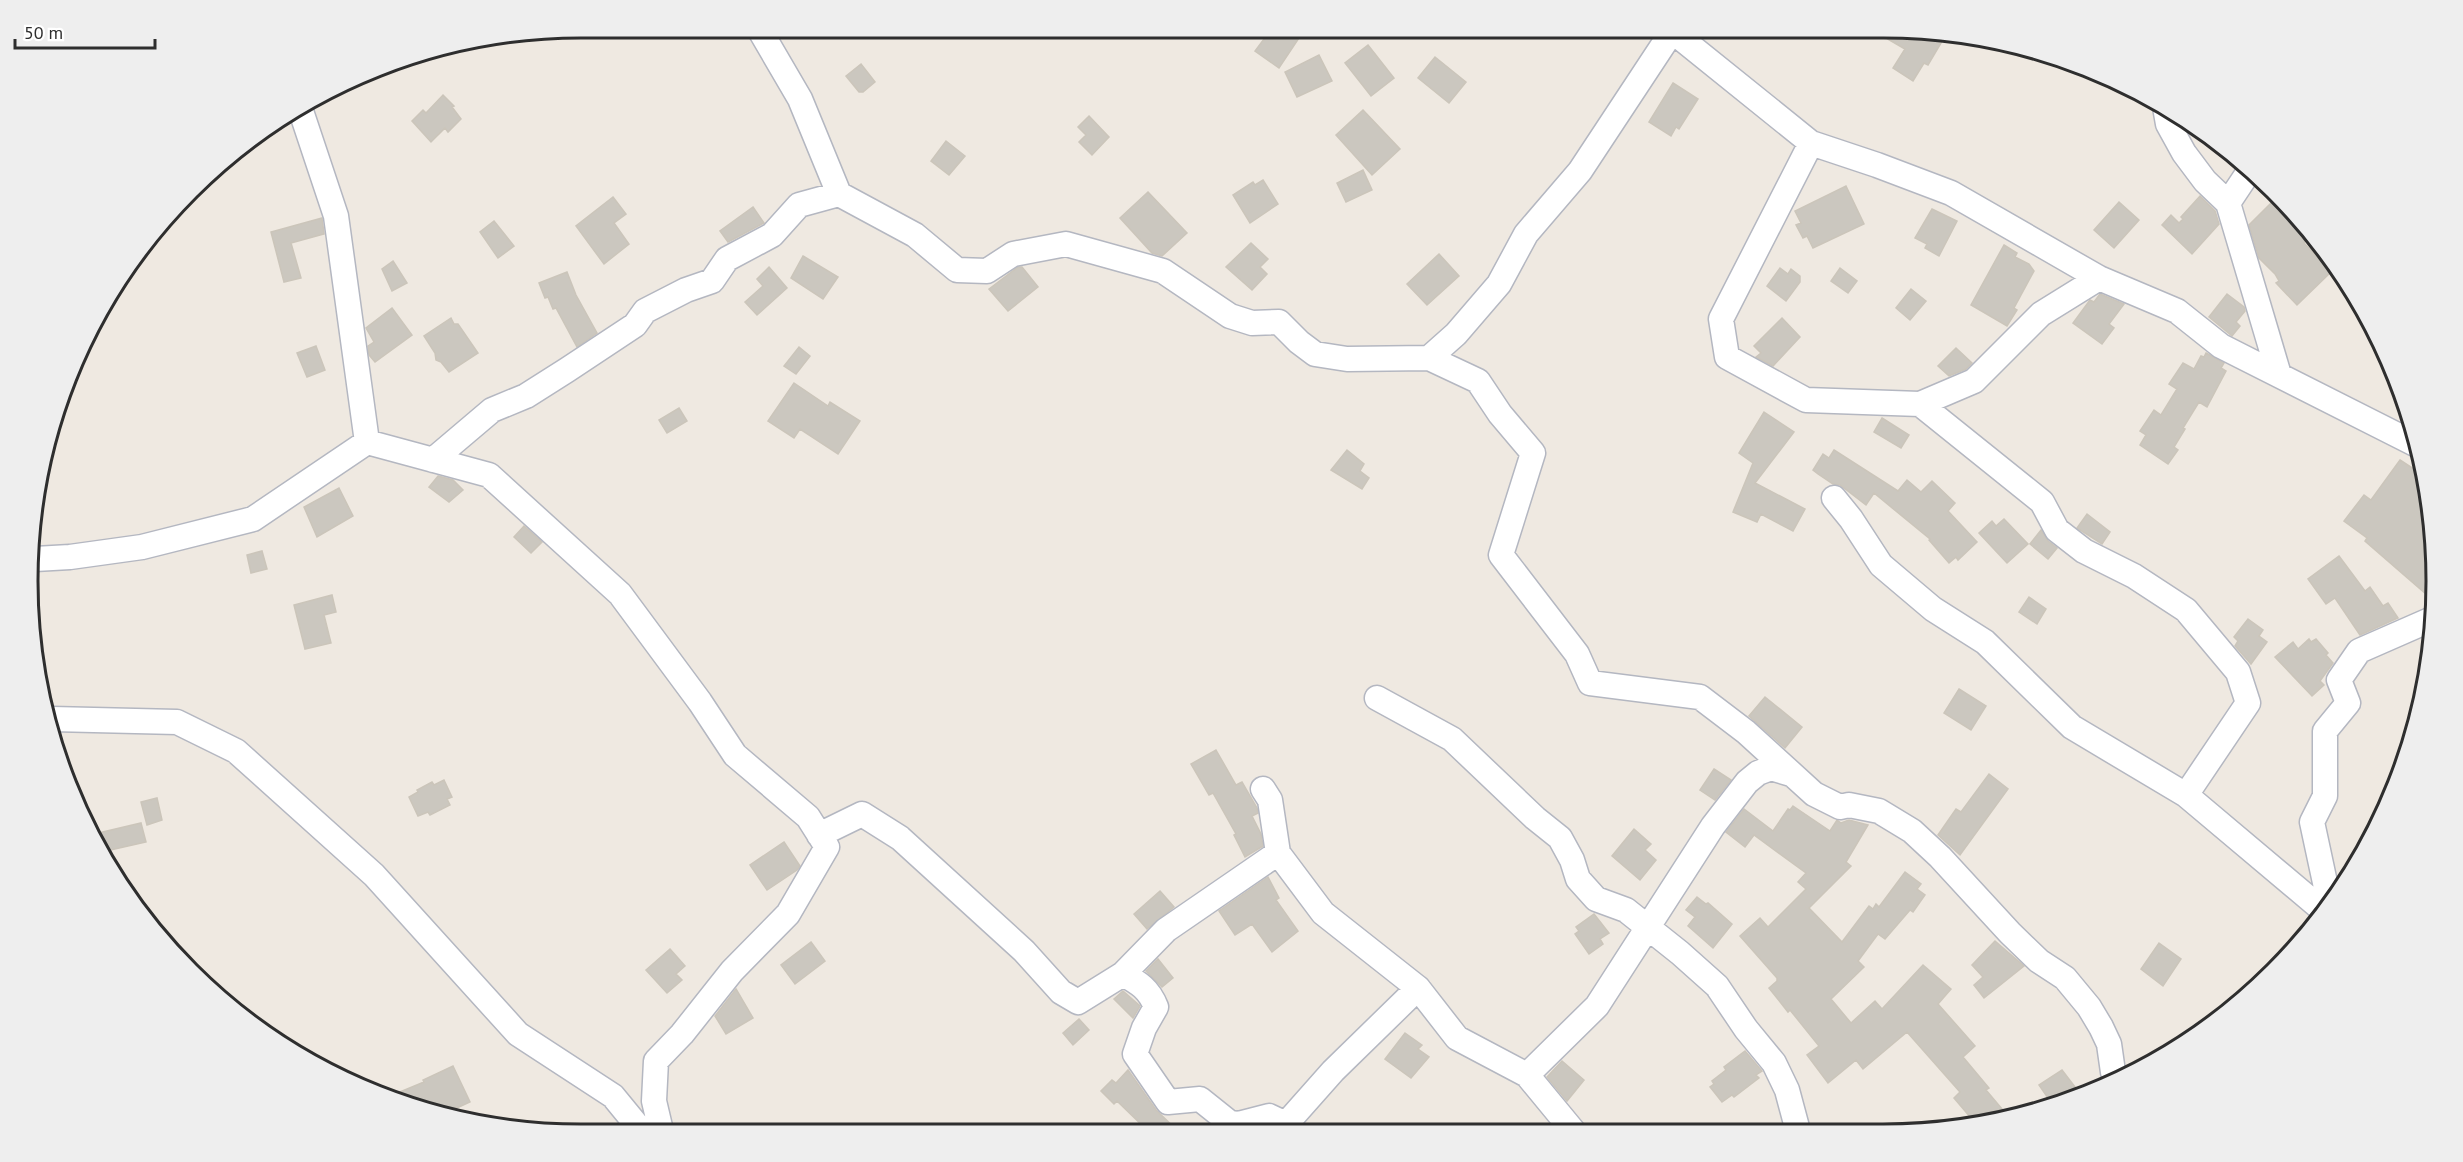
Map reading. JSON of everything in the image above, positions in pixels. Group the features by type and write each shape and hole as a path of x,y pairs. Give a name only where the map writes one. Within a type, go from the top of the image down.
{"street":[{"path":"764,38 800,99 839,194 915,235 957,270 987,271 1013,254 1066,244 1163,271 1230,316 1252,323 1279,322 1315,354 1347,359 1429,358 1478,381 1500,414 1533,453 1501,555 1577,654 1590,683 1700,697 1746,732 1814,794 1840,807 1849,805 1879,811 1912,831 1940,857 2039,962 2065,978 2089,1007 2109,1044 2113,1072"},
{"path":"1429,358 1456,334 1499,284 1526,234 1580,171 1665,38"},
{"path":"1682,38 1810,143 1951,193 2099,278 2177,311 2221,346 2407,440"},
{"path":"302,114 336,216 367,442"},
{"path":"2167,118 2184,153 2205,181 2228,203 2278,375"},
{"path":"1810,143 1721,319 1727,357 1806,400 1920,404 1974,381 2041,314 2099,278"},
{"path":"2228,203 2245,177"},
{"path":"433,460 492,410 526,396 567,370 635,325 645,311 686,290 712,281 727,259 772,235 799,206 839,194"},
{"path":"1920,404 2042,502 2057,530 2084,551 2134,576 2186,610 2238,672 2248,703 2186,795"},
{"path":"39,559 142,547 254,519 367,442 489,476 620,594 700,702 735,755 808,817 827,847 788,914 732,970 682,1034 656,1061 654,1101 659,1124"},
{"path":"1834,498 1851,519 1881,565 1933,609 1985,642 2072,727 2186,795 2318,906"},
{"path":"2327,893 2312,822 2325,796 2325,731 2348,703 2339,680 2359,651 2424,623"},
{"path":"1377,698 1452,739 1535,818 1560,838 1572,860 1578,879 1596,899 1626,910 1717,987 1746,1029 1774,1063 1787,1090 1796,1124"},
{"path":"55,719 177,722 236,751 374,875 518,1034 613,1096 636,1124"},
{"path":"1527,1075 1597,1006 1713,826 1747,782 1758,773 1771,768 1791,774"},
{"path":"1263,789 1270,800 1278,853 1323,913 1418,988 1457,1038 1527,1075 1567,1124"},
{"path":"819,835 862,814 900,838 1024,951 1061,992 1078,1002 1124,974 1166,930 1278,853"},
{"path":"1124,974 1144,986 1152,996 1156,1007 1144,1028 1135,1054 1168,1102 1200,1099 1230,1123 1238,1124 1269,1116 1282,1124"},
{"path":"1292,1124 1333,1071 1418,988"}],"building":[{"path":"1265,38 1299,38 1279,68 1255,51"},
{"path":"1886,38 1942,41 1928,65 1924,63 1913,81 1893,68 1905,49"},
{"path":"1368,45 1394,78 1371,96 1345,63"},
{"path":"1319,55 1332,81 1297,97 1285,72"},
{"path":"1435,57 1466,82 1449,103 1418,78"},
{"path":"861,64 875,82 863,92 859,92 846,76"},
{"path":"1673,83 1698,99 1679,129 1676,127 1671,136 1649,122"},
{"path":"443,95 454,106 452,107 461,119 448,132 445,128 431,142 412,121 423,110 426,113"},
{"path":"1363,110 1400,149 1372,175 1336,135"},
{"path":"1089,116 1109,137 1092,155 1079,142 1086,135 1078,127"},
{"path":"946,141 965,156 949,175 931,161"},
{"path":"1363,170 1372,190 1346,202 1337,183"},
{"path":"1263,180 1278,204 1250,223 1233,195 1253,182 1255,185"},
{"path":"1846,186 1864,224 1813,248 1807,236 1803,238 1796,225 1801,223 1795,211"},
{"path":"1148,192 1187,233 1162,256 1152,253 1120,218"},
{"path":"2200,196 2215,211 2219,224 2192,254 2162,225 2171,215 2179,223 2183,219 2181,217"},
{"path":"613,197 626,214 614,223 629,244 604,264 576,226"},
{"path":"2119,202 2139,220 2114,248 2094,230"},
{"path":"2271,203 2291,223 2306,241 2304,243 2330,273 2297,305 2276,283 2279,281 2275,274 2259,258 2249,225"},
{"path":"753,207 764,223 728,242 720,231"},
{"path":"1932,209 1957,221 1939,256 1925,248 1927,244 1915,238"},
{"path":"322,218 324,234 291,243 301,278 284,282 271,232"},
{"path":"494,221 514,246 498,258 480,232"},
{"path":"1251,243 1268,259 1260,267 1267,274 1252,290 1226,267"},
{"path":"2004,245 2017,253 2015,257 2029,264 2034,271 2014,308 2017,310 2007,326 1971,305"},
{"path":"1439,254 1459,276 1427,305 1407,284"},
{"path":"803,256 838,277 823,299 791,278"},
{"path":"393,261 407,283 392,291 382,269"},
{"path":"769,267 787,288 757,315 745,302 763,286 757,279"},
{"path":"1018,267 1022,267 1038,287 1008,311 989,289"},
{"path":"1780,268 1788,274 1791,269 1800,276 1800,282 1786,301 1767,286"},
{"path":"1840,268 1857,281 1848,293 1831,281"},
{"path":"567,272 576,295 597,333 577,347 556,308 553,309 548,297 545,298 539,283"},
{"path":"1911,289 1926,301 1910,320 1896,308"},
{"path":"2100,294 2124,304 2109,324 2114,328 2102,344 2073,323 2090,300 2094,302"},
{"path":"2227,294 2244,307 2245,311 2236,322 2240,326 2232,336 2209,317"},
{"path":"392,308 412,335 375,362 369,355 368,346 374,342 366,328"},
{"path":"451,318 454,324 458,324 478,353 449,372 441,362 436,360 435,353 424,336"},
{"path":"1782,318 1800,337 1773,366 1756,357 1761,353 1754,346"},
{"path":"316,346 325,370 307,377 297,353"},
{"path":"799,347 810,356 796,374 784,366"},
{"path":"1956,348 1972,363 1966,369 1949,376 1938,366"},
{"path":"2206,353 2224,363 2221,368 2226,371 2207,407 2199,402 2174,447 2178,450 2168,464 2140,445 2146,435 2140,431 2154,410 2161,415 2177,389 2169,384 2183,363 2194,369 2201,356 2204,357"},
{"path":"794,383 828,406 830,402 860,421 838,454 800,429 794,438 768,421"},
{"path":"679,408 687,421 667,433 659,420"},
{"path":"1764,412 1794,432 1755,483 1805,509 1793,531 1761,514 1757,522 1733,512 1753,463 1739,453"},
{"path":"1882,418 1909,435 1901,448 1874,432"},
{"path":"1347,450 1364,464 1360,471 1369,478 1362,489 1331,470"},
{"path":"1834,450 1898,491 1907,480 1921,492 1932,481 1955,503 1948,511 1977,542 1958,560 1956,557 1949,563 1930,539 1874,493 1866,505 1840,485 1833,484 1813,470 1823,454 1829,458"},
{"path":"2400,460 2414,469 2421,510 2425,593 2365,541 2367,538 2344,521 2364,495 2371,500"},
{"path":"438,476 453,480 463,490 449,502 429,487"},
{"path":"339,488 353,516 317,537 304,507"},
{"path":"2087,514 2110,532 2102,544 2077,528"},
{"path":"2004,519 2028,544 2007,563 1979,533 1992,521 1996,526"},
{"path":"524,526 542,542 531,553 514,537"},
{"path":"2041,530 2048,541 2057,548 2048,559 2030,544"},
{"path":"262,551 267,569 251,573 247,555"},
{"path":"2339,556 2365,591 2370,587 2383,606 2388,603 2398,618 2360,635 2335,598 2326,604 2308,579"},
{"path":"332,595 336,612 324,615 331,643 305,649 294,605"},
{"path":"2029,597 2046,609 2037,624 2019,612"},
{"path":"2248,619 2263,630 2259,636 2267,642 2251,664 2235,646 2238,641 2234,637"},
{"path":"2309,639 2311,642 2316,639 2333,663 2320,681 2324,685 2312,696 2275,657 2293,642 2298,649"},
{"path":"1959,689 1986,706 1971,730 1944,713"},
{"path":"1765,697 1802,727 1785,748 1749,716"},
{"path":"1216,750 1236,785 1242,782 1257,808 1258,813 1252,816 1261,834 1263,846 1245,857 1234,835 1236,834 1213,793 1209,795 1191,764"},
{"path":"1714,769 1731,780 1715,800 1700,790"},
{"path":"1989,774 2008,789 1960,855 1938,835 1956,809 1961,812"},
{"path":"444,780 452,797 447,799 450,805 430,815 428,812 418,816 409,797 432,782 434,785"},
{"path":"157,798 162,820 147,825 141,802"},
{"path":"1793,806 1830,831 1837,820 1841,823 1849,820 1868,825 1846,862 1851,866 1809,908 1842,942 1869,906 1873,909 1876,904 1879,907 1905,872 1921,884 1917,889 1925,895 1913,912 1910,910 1885,939 1878,934 1858,961 1864,967 1831,999 1851,1023 1875,1001 1882,1009 1923,965 1951,989 1938,1004 1975,1046 1963,1057 1989,1088 1986,1090 2003,1110 1970,1117 1954,1098 1960,1092 1907,1032 1863,1069 1856,1060 1828,1083 1807,1055 1819,1046 1769,988 1777,981 1777,978 1740,936 1760,918 1768,927 1806,889 1798,882 1806,873 1754,835 1745,847 1726,832 1744,809 1773,831 1788,809 1790,810"},
{"path":"141,823 146,842 109,850 100,833"},
{"path":"1634,829 1651,844 1645,850 1656,860 1640,880 1612,856"},
{"path":"784,842 800,866 767,890 750,865"},
{"path":"1268,877 1279,898 1276,900 1298,931 1272,952 1252,924 1235,935 1219,911"},
{"path":"1160,891 1174,907 1147,929 1134,914"},
{"path":"1697,897 1706,904 1708,903 1732,924 1713,948 1688,926 1695,917 1686,910"},
{"path":"1594,914 1609,933 1600,939 1603,944 1589,954 1575,934 1579,931 1576,927"},
{"path":"1995,941 2024,966 1984,998 1974,985 1983,977 1972,965"},
{"path":"811,942 825,961 795,984 781,965"},
{"path":"2159,943 2181,959 2163,986 2141,969"},
{"path":"670,949 685,966 676,974 682,980 667,993 646,970"},
{"path":"1158,959 1173,978 1162,987 1146,971"},
{"path":"736,989 753,1018 726,1034 715,1016"},
{"path":"1123,991 1140,1006 1133,1018 1114,999"},
{"path":"1079,1019 1089,1030 1073,1045 1063,1033"},
{"path":"1405,1033 1422,1045 1418,1049 1429,1057 1411,1078 1385,1059"},
{"path":"1745,1051 1762,1071 1756,1075 1759,1078 1734,1097 1732,1095 1722,1102 1710,1087 1714,1084 1712,1081 1726,1070 1724,1067"},
{"path":"1562,1061 1584,1080 1567,1101 1547,1077"},
{"path":"453,1066 470,1102 454,1109 398,1093 424,1082 423,1080"},
{"path":"1128,1070 1156,1110 1171,1124 1141,1124 1117,1101 1114,1104 1101,1091 1112,1080 1116,1083"},
{"path":"2062,1070 2076,1088 2048,1099 2039,1085"}]}
